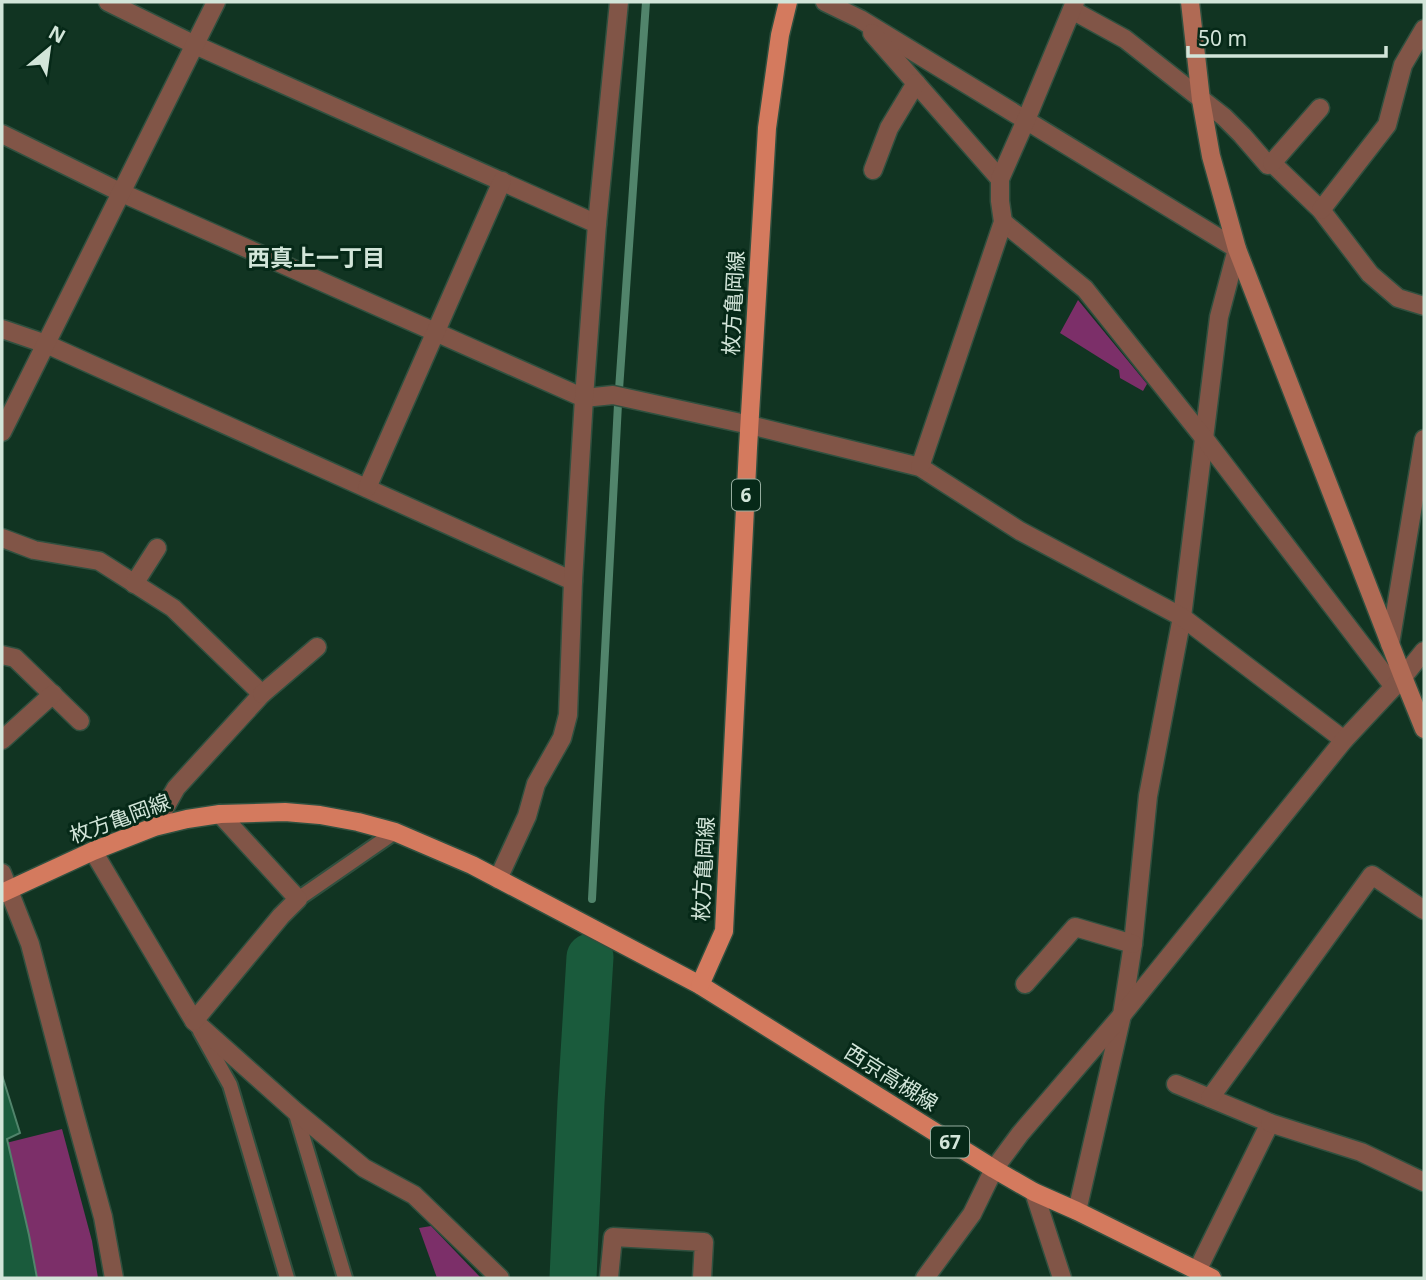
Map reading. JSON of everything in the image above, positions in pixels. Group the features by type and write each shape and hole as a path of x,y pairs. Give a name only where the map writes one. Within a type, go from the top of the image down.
{"main road":[{"name":"枚方亀岡線","path":"4,885 154,827 187,819 220,814 274,812 320,815 395,832 443,851 700,985 724,931 767,128 780,35 788,2"},
{"name":"西京高槻線","path":"700,985 994,1169 1034,1192 1204,1275"}],"street":[{"path":"108,2 195,44 597,223"},
{"path":"2,432 216,2"},
{"path":"498,879 527,816 536,784 562,737 568,715 584,398 597,223 619,2"},
{"path":"825,2 860,19 1237,249"},
{"path":"1190,2 1201,100 1211,156 1237,249 1390,644 1398,682"},
{"path":"920,467 1003,222 1000,179 1074,6 1125,39 1224,117 1268,165 1320,108"},
{"path":"860,19 1000,179"},
{"path":"1321,210 1387,125 1403,65 1424,29"},
{"path":"873,170 889,128 916,83"},
{"path":"2,134 122,193 584,398 613,395 920,467 1020,531 1182,617 1344,740"},
{"path":"1272,163 1321,210 1370,274 1398,298 1424,306"},
{"path":"367,488 502,181"},
{"path":"1003,222 1085,289 1420,710 1424,729"},
{"path":"1077,1211 1122,1015 1133,944 1148,796 1182,617 1219,317 1237,249"},
{"path":"2,328 46,344 573,581"},
{"path":"1390,644 1424,439"},
{"path":"2,538 34,550 99,561 173,608 262,694"},
{"path":"134,584 157,548"},
{"path":"154,827 176,788 262,694 317,647"},
{"path":"925,1278 972,1214 994,1169 1020,1134 1122,1015 1344,740 1424,651"},
{"path":"2,655 15,657 80,721"},
{"path":"2,740 53,694"},
{"path":"194,1021 298,898 220,814"},
{"path":"93,851 194,1021 364,1168 414,1195 500,1278"},
{"path":"1210,1098 1372,876 1424,910"},
{"path":"4,885 30,944 103,1217 114,1278"},
{"path":"1025,984 1075,927 1133,944"},
{"path":"1177,1084 1270,1123 1361,1152 1424,1182"},
{"path":"1204,1275 1270,1123"},
{"path":"1034,1192 1062,1278"},
{"path":"608,1278 613,1237 704,1242 702,1278"}],"lane":[{"path":"298,898 395,832"},
{"path":"194,1021 230,1085 287,1278"},
{"path":"295,1111 345,1278"}],"shaded area":[{"path":"1078,300 1147,384 1143,391 1120,378 1119,370 1060,333"},
{"path":"2,1075 20,1133 7,1139 37,1278 2,1278"},
{"path":"62,1129 92,1241 98,1278 2,1278 2,1144"},
{"path":"431,1226 481,1278 437,1278 419,1228"}],"waterway":[{"path":"592,899 618,404 646,2"},
{"path":"573,1278 590,957"}],"district":[{"name":"西真上一丁目","path":"316,258"}]}
